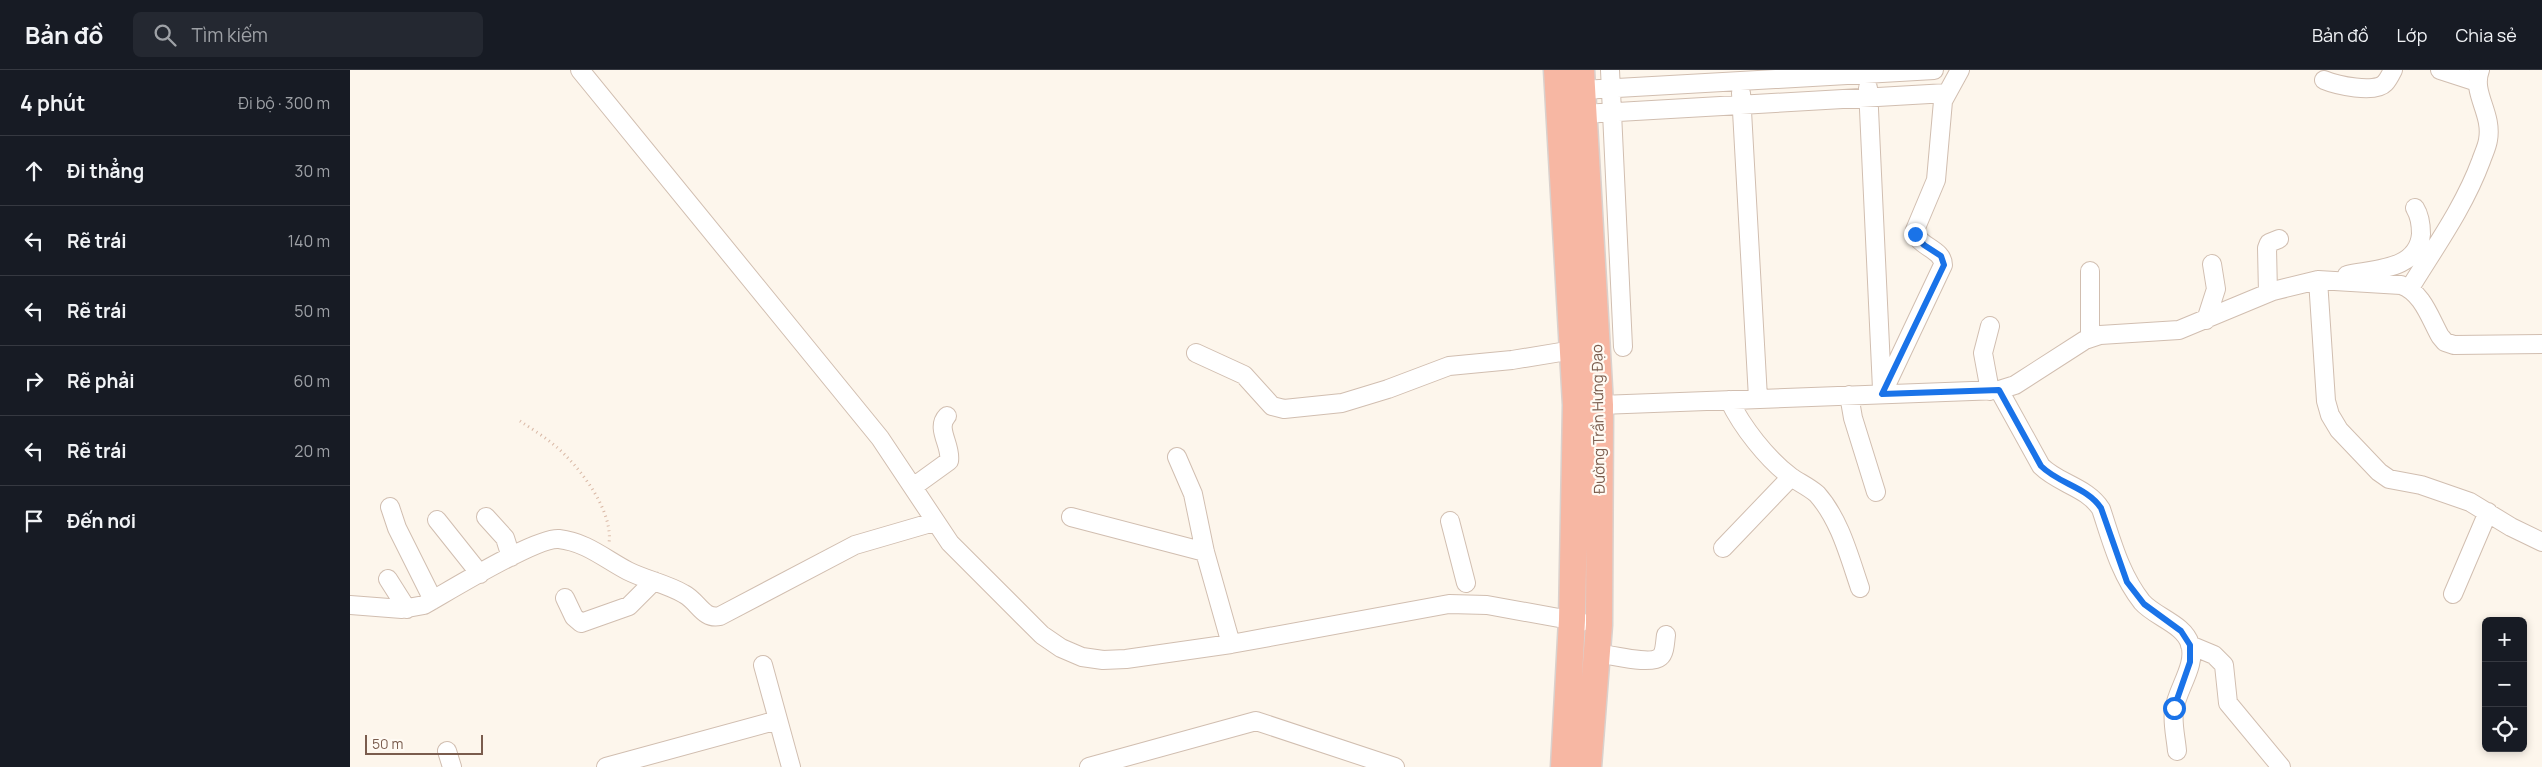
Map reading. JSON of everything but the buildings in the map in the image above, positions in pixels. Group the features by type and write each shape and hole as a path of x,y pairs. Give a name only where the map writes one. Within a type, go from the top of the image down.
{"highway":[{"name":"Đường Trần Hưng Đạo","path":"1557,70 1574,350 1576,406 1572,620 1583,767"},
{"name":"Đường Trần Hưng Đạo","path":"1582,92 1600,405 1599,625 1583,767"}],"street":[{"path":"580,70 880,438 934,522 960,554 1042,635 1061,648 1082,657 1103,660 1126,659 1231,644 1450,604 1468,593 1572,620 1599,625"},
{"path":"1610,70 1623,347"},
{"path":"1582,92 1740,76 1934,70"},
{"path":"1882,394 1944,265 1941,256 1917,238 1915,230 1936,180 1943,101 1960,70"},
{"path":"2324,80 2361,88 2379,87 2384,84 2393,70"},
{"path":"2410,288 2460,207 2476,173 2488,140 2489,118 2478,76 2440,70"},
{"path":"1868,72 1882,394"},
{"path":"1740,76 1758,398"},
{"path":"1582,92 1612,113 1947,93"},
{"path":"1600,405 1995,391 2015,385 2090,338 2115,332 2179,330 2268,293 2396,265 2412,257 2417,249 2421,232 2419,215 2416,208"},
{"path":"2268,293 2267,248 2269,243 2279,239"},
{"path":"2206,320 2216,289 2212,264"},
{"path":"2090,271 2090,338"},
{"path":"2324,280 2401,285 2410,288 2417,295 2440,336 2445,342 2454,345 2542,344"},
{"path":"2324,280 2326,401 2330,415 2339,430 2379,472 2389,479 2421,485 2470,502 2511,528 2542,542"},
{"path":"1990,326 1983,353 1995,391 2041,466 2049,474 2095,500 2101,508 2127,582 2144,604 2181,631 2190,645 2190,662 2174,708 2177,751"},
{"path":"1196,353 1244,375 1272,406 1284,409 1342,403 1388,389 1449,366 1512,360 1574,350"},
{"path":"1849,395 1853,418 1876,492"},
{"path":"1729,400 1748,432 1791,477 1810,488 1829,510 1842,537 1860,588"},
{"path":"912,487 949,461 949,448 943,430 944,419 947,416"},
{"path":"1177,457 1193,494 1206,552 1231,644"},
{"path":"1723,548 1791,477"},
{"path":"390,507 397,528 433,600"},
{"path":"2453,594 2488,512"},
{"path":"486,517 505,538 511,557"},
{"path":"1071,517 1206,552"},
{"path":"437,520 480,574"},
{"path":"1450,521 1468,593"},
{"path":"350,605 407,609 433,600 538,542 560,539 584,546 630,572 684,593 706,615 713,618 855,545 934,522"},
{"path":"388,579 407,609"},
{"path":"565,598 574,617 581,622 629,606 654,581"},
{"path":"1597,653 1643,660 1658,659 1662,656 1666,635"},
{"path":"2190,645 2214,655 2224,664 2228,703 2281,767"},
{"path":"763,665 791,767"},
{"path":"606,767 778,720"},
{"path":"1089,767 1256,721 1395,767"}],"path":[{"path":"520,421 566,456 603,507 610,524 606,558"}],"route":[{"path":"1915,234 1924,245 1941,256 1944,265 1916,319 1882,394 1999,390 2041,466 2049,474 2086,493 2101,508 2121,570 2127,582 2144,604 2181,631 2188,639 2192,650 2190,662 2174,708"}]}
